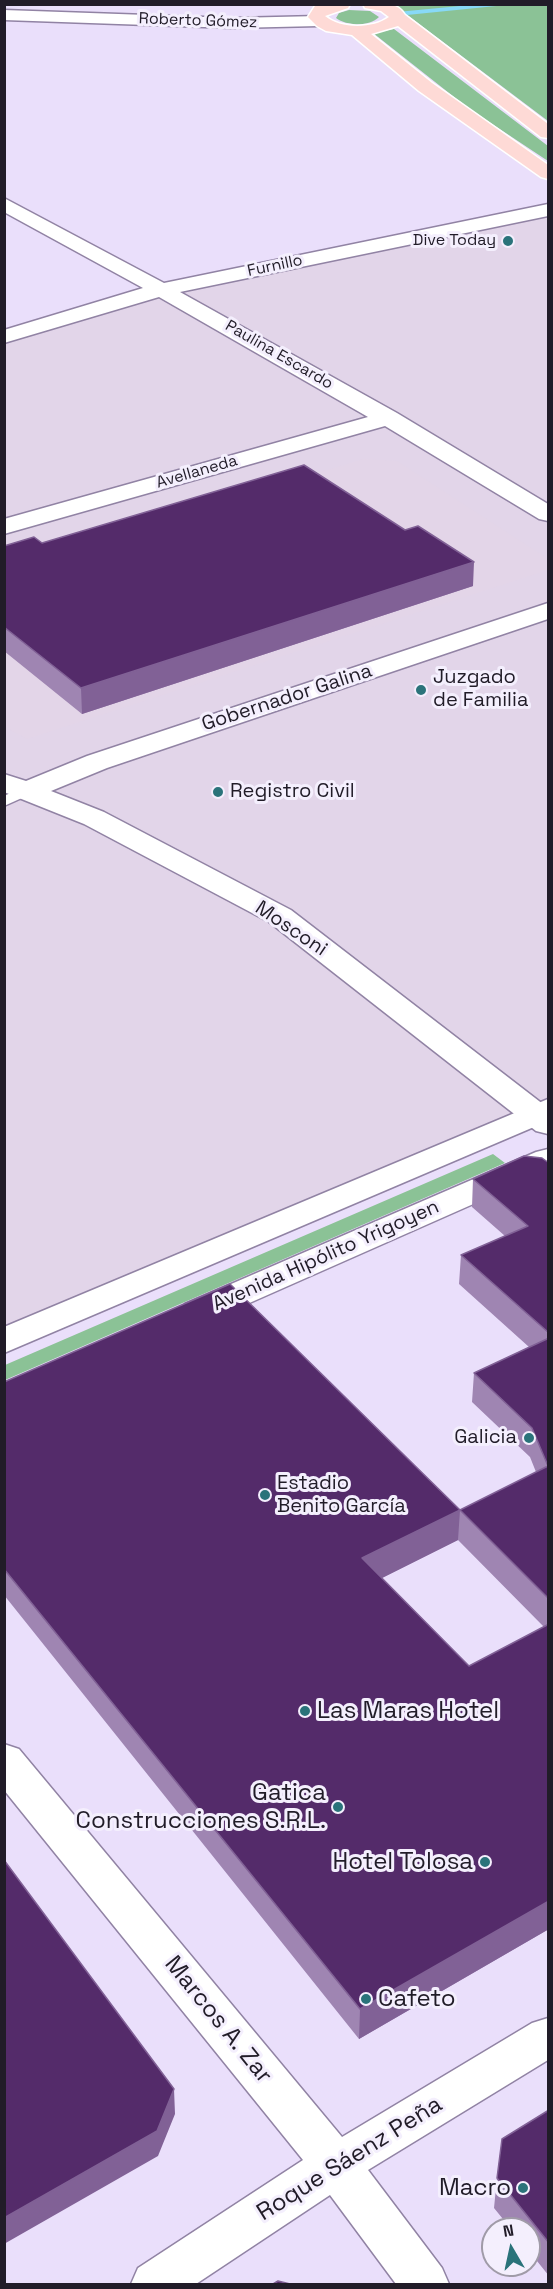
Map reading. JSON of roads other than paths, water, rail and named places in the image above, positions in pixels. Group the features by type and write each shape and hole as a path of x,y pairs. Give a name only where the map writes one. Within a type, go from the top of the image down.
{"main road":[{"path":"377,5 392,10 398,18 549,133"},
{"path":"328,9 331,27 356,30 386,26 398,18"},
{"path":"356,30 380,52 451,106 549,173"}],"street":[{"name":"Roberto Gómez","path":"4,15 69,11 233,23 328,9"},
{"name":"Paulina Escardo","path":"4,204 163,289 389,418 549,514"},
{"name":"Furnillo","path":"4,337 163,289 549,210"},
{"name":"Avellaneda","path":"4,527 389,418"},
{"name":"Gobernador Galina","path":"12,792 549,611"},
{"name":"Mosconi","path":"12,792 94,818 280,916 545,1116"},
{"path":"4,1341 545,1116"},
{"name":"Avenida Hipólito Yrigoyen","path":"166,1326 549,1159"},
{"name":"Marcos A. Zar","path":"4,1760 336,2165 425,2284"},
{"name":"Roque Sáenz Peña","path":"155,2284 336,2165 549,2037"}],"waterway":[{"path":"397,14 513,4"}],"place":[{"name":"Dive Today","path":"508,241"},
{"name":"Juzgado de Familia","path":"421,690"},
{"name":"Registro Civil","path":"218,792"},
{"name":"Galicia","path":"529,1438"},
{"name":"Estadio Benito García","path":"265,1495"},
{"name":"Las Maras Hotel","path":"305,1711"},
{"name":"Gatica Construcciones S.R.L.","path":"338,1807"},
{"name":"Hotel Tolosa","path":"485,1862"},
{"name":"Cafeto","path":"366,1999"},
{"name":"Macro","path":"523,2188"}]}
